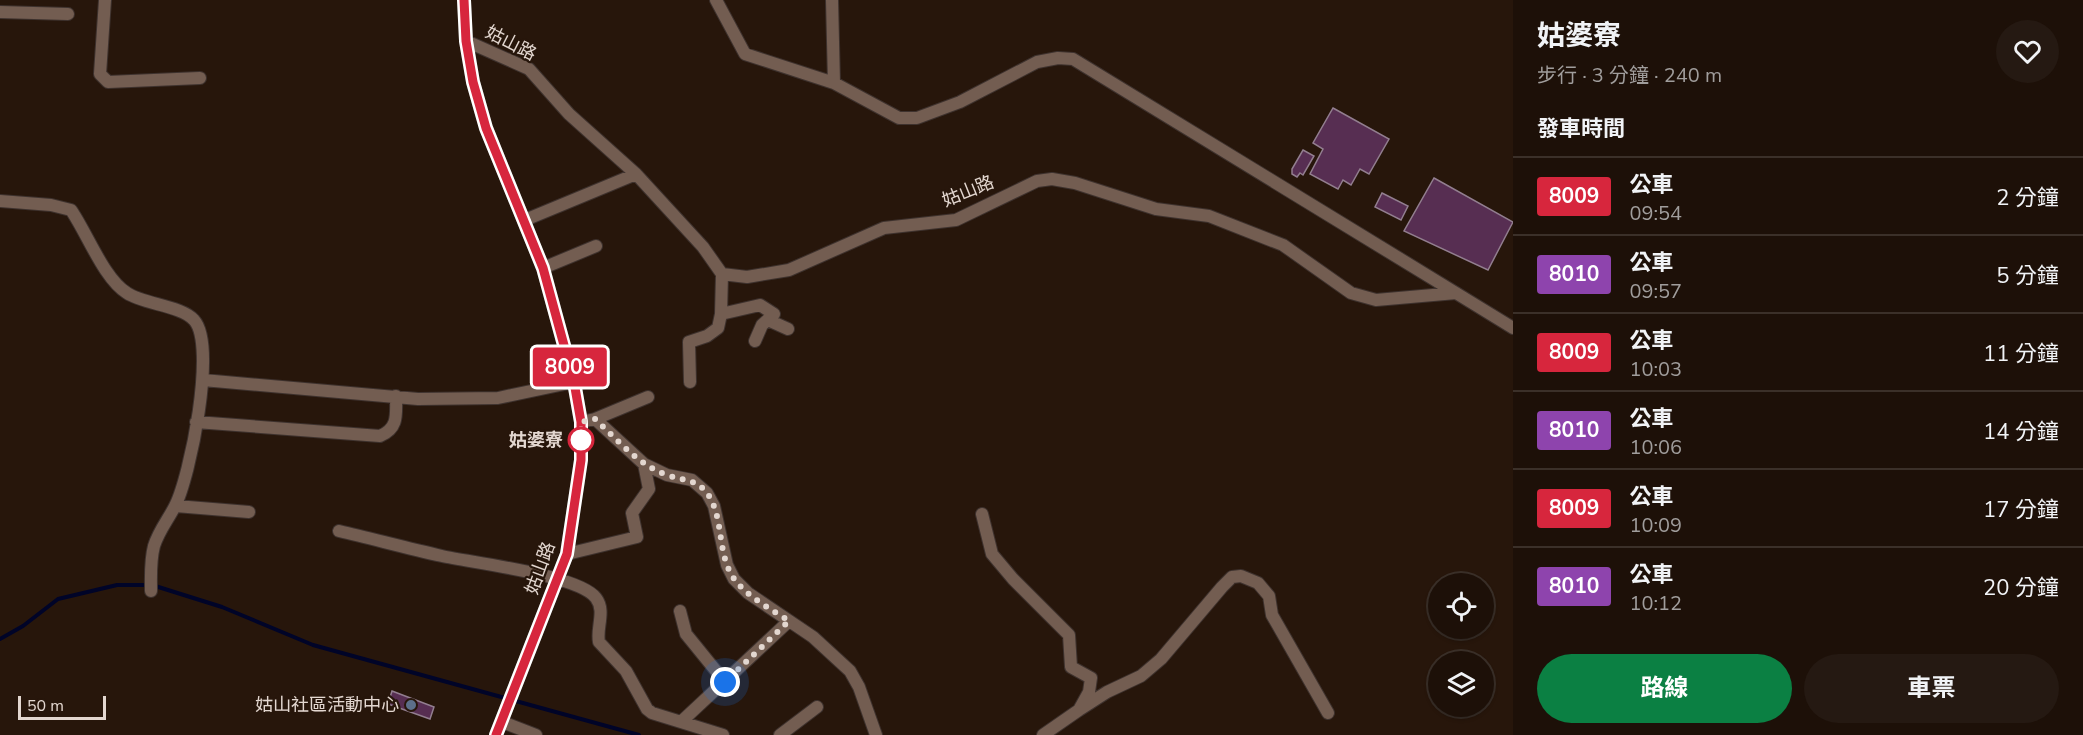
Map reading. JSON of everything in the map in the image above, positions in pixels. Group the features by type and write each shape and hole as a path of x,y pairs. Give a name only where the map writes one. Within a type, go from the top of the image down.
{"street":[{"path":"105,0 100,74 108,82 200,78"},
{"name":"姑山路","path":"464,0 466,41 473,82 486,128 543,268 574,382 581,422 581,460 567,554 502,722"},
{"path":"716,0 745,54 834,84 899,118 917,118 960,102 1037,62 1058,58 1073,59 1513,328"},
{"path":"832,0 834,84"},
{"path":"0,12 68,14"},
{"name":"姑山路","path":"466,41 529,69 569,114 636,174 703,247 722,274 747,277 789,270 884,228 956,220 1037,181 1052,179 1075,183 1156,209 1209,216 1283,245 1351,292 1376,300 1456,293"},
{"path":"525,220 636,174"},
{"path":"0,201 51,205 71,210 113,279 125,293 194,319 204,355 203,380 187,471 176,506 160,530 154,548 151,567 152,591"},
{"path":"543,268 596,246"},
{"path":"690,382 688,342 707,336 718,328 721,314 722,274"},
{"path":"721,314 760,305 774,314 754,342"},
{"path":"768,320 788,329"},
{"path":"203,380 418,399 498,398 574,382"},
{"path":"196,422 380,436 390,432 396,421 396,396"},
{"path":"581,422 595,419 648,397"},
{"path":"595,419 644,464 667,475 692,480 700,486 714,506 727,565 734,579 748,593 813,637 850,671 859,687 876,735"},
{"path":"567,554 637,537 632,513 649,489 644,464"},
{"path":"176,506 249,512"},
{"path":"981,514 992,554 1013,579 1069,635 1071,667 1091,678 1089,692 1079,710"},
{"path":"339,531 444,557 556,578 587,589 596,597 601,616 597,634 599,642 626,671 647,709 652,713 723,735"},
{"path":"1043,735 1107,692 1148,670 1161,659 1222,587 1232,577 1241,576 1258,583 1269,596 1272,615 1328,713"},
{"path":"680,611 686,634 725,682"},
{"path":"682,721 789,621"},
{"path":"780,735 817,707"},
{"path":"496,735 502,722 536,735"}],"building":[{"path":"1333,108 1389,139 1369,174 1360,169 1351,185 1343,180 1338,189 1310,174 1323,149 1313,143"},
{"path":"1303,150 1314,156 1303,175 1300,173 1297,177 1292,174 1292,169"},
{"path":"1434,178 1513,222 1488,270 1404,231"},
{"path":"1382,193 1408,206 1401,220 1375,207"},
{"name":"姑山社區活動中心","path":"392,691 434,707 430,719 388,704"}],"waterway":[{"path":"0,639 23,626 58,599 117,585 152,585 222,607 313,645 639,735"}],"bus line":[{"name":"8009","path":"464,0 466,41 473,82 486,128 543,268 574,382 581,422 581,460 567,554 496,735"}],"place":[{"name":"姑婆寮","path":"581,440"},
{"name":"姑山社區活動中心","path":"411,705"}],"route":[{"path":"581,440 581,422 595,419 644,464 667,475 692,480 700,486 714,506 727,565 734,579 748,593 789,621 725,682"}]}
